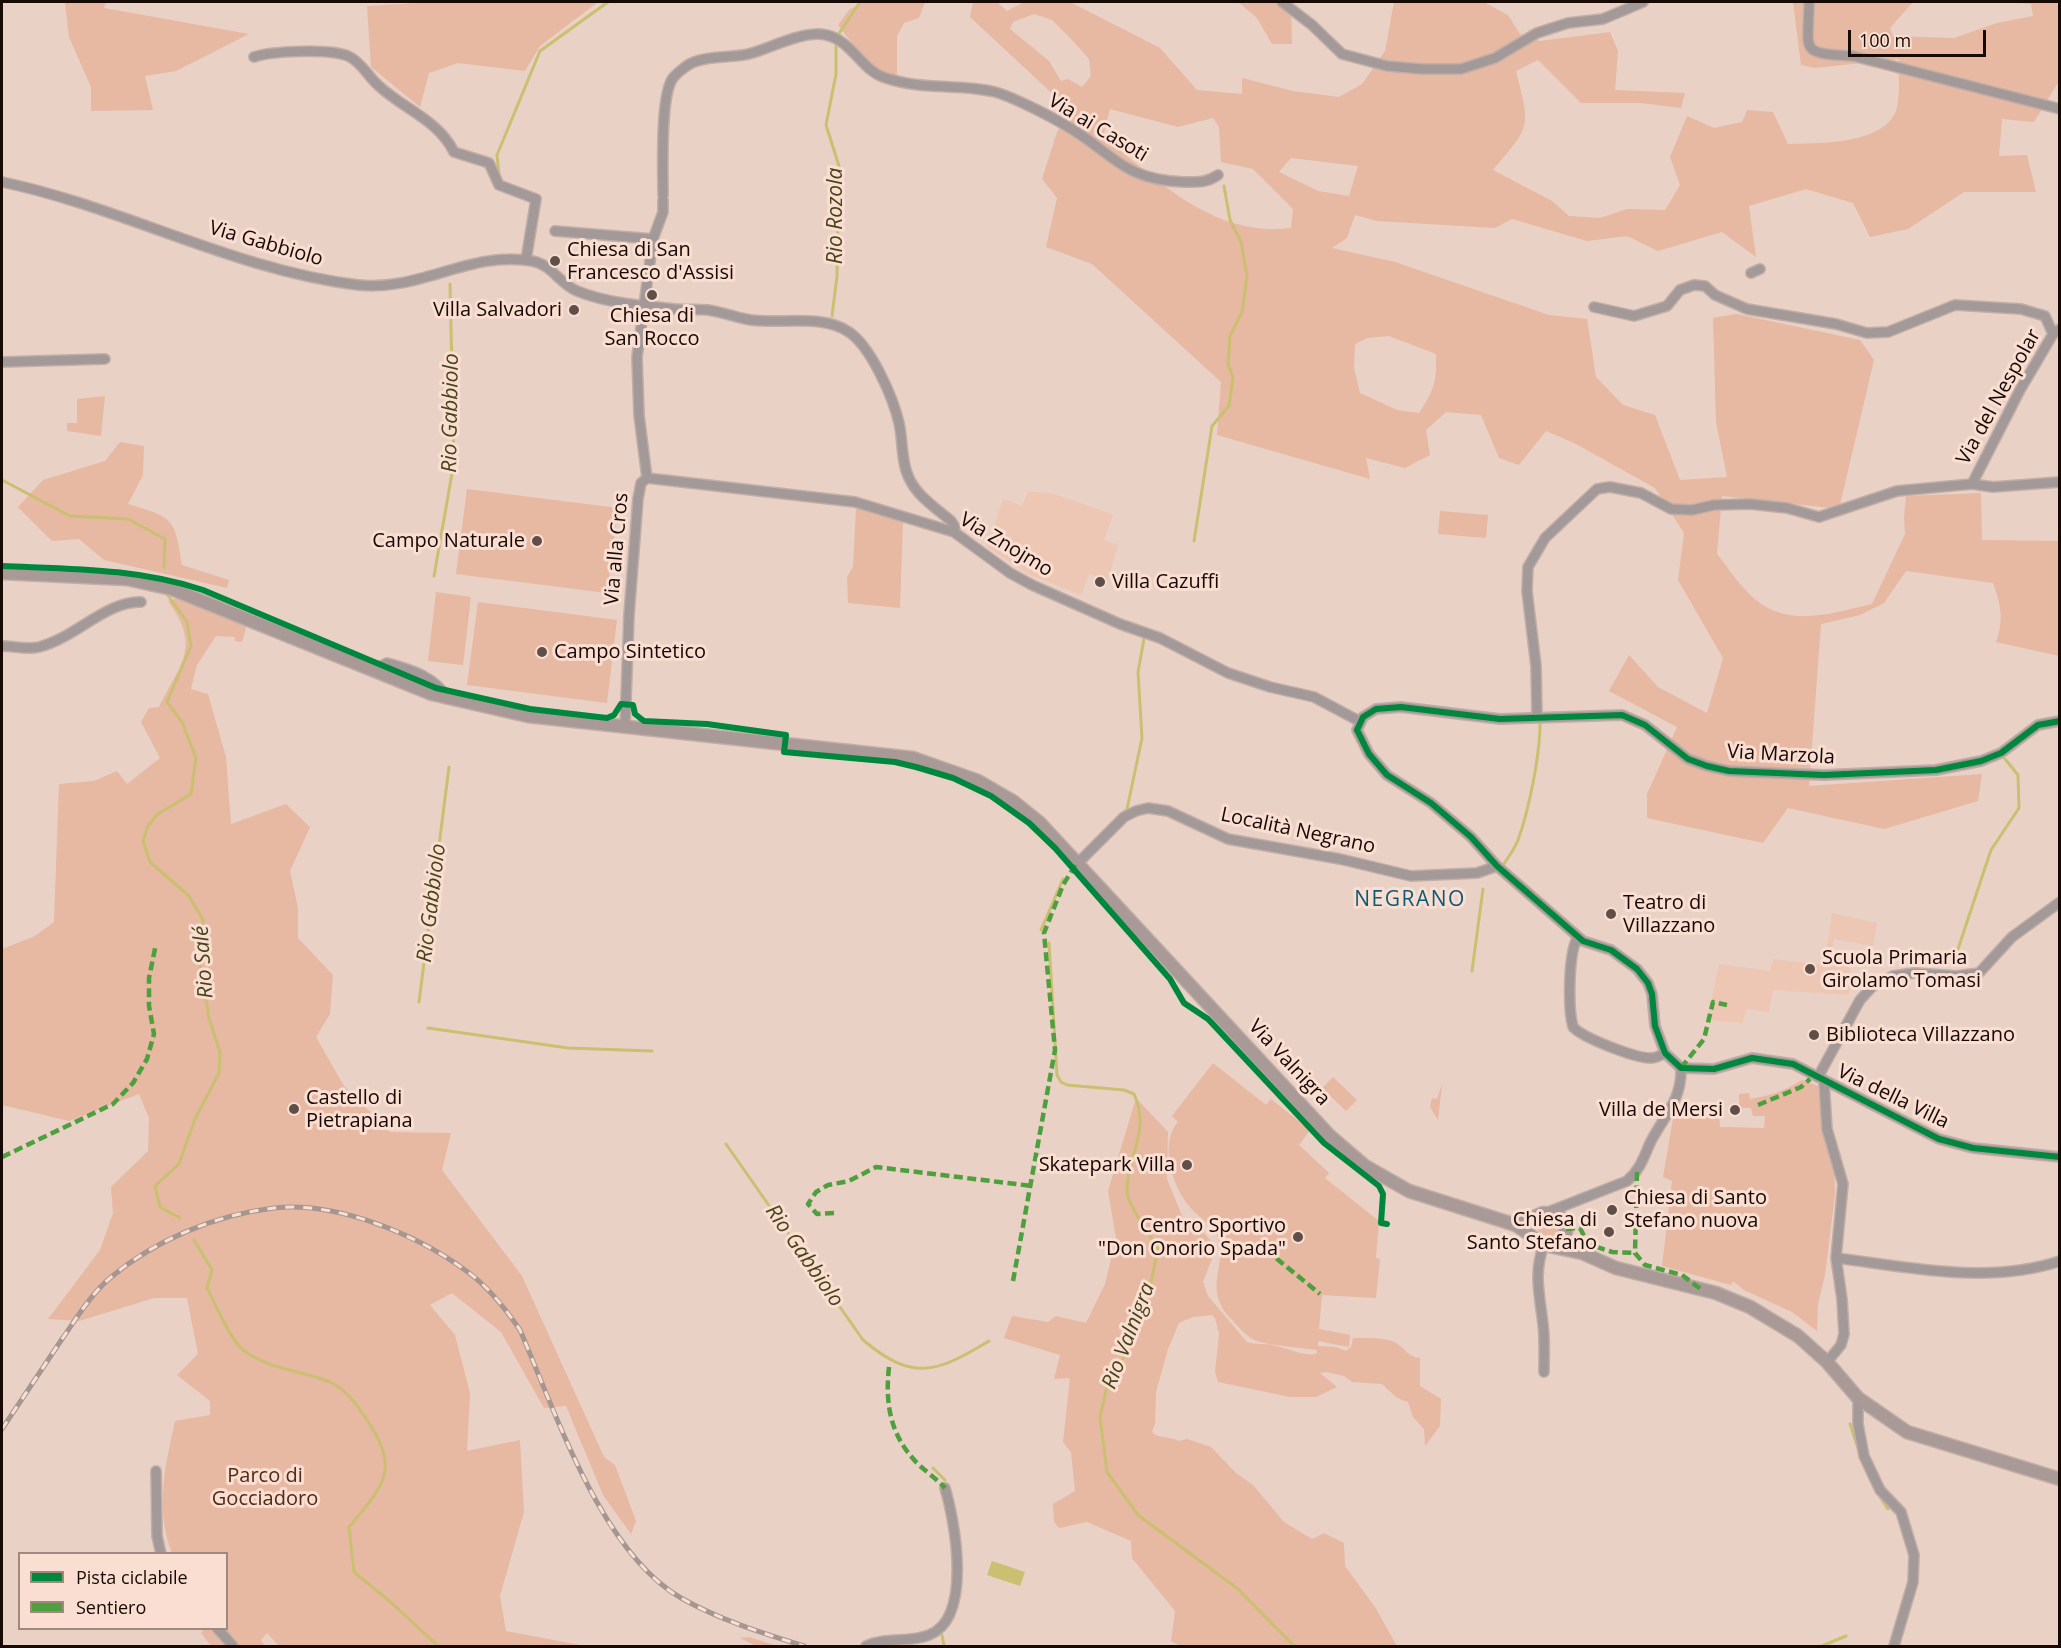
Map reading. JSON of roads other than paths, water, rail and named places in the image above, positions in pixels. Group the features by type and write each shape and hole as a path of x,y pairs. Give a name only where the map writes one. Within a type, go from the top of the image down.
{"main road":[{"name":"Via Valnigra","path":"2,573 127,579 172,588 448,699 528,716 913,758 950,769 978,781 1014,802 1040,823 1343,1148 1381,1176 1409,1191 1516,1225 1543,1243 1582,1253"},
{"path":"1543,1214 1533,1224 1543,1243 1559,1243 1565,1235"},
{"path":"1516,1225 1543,1214 1558,1214 1564,1221 1565,1235 1571,1245 1582,1253 1616,1268 1716,1293 1750,1307 1798,1336 1827,1362 1858,1398 1907,1432 2060,1479"}],"street":[{"path":"1282,2 1312,25 1342,54 1387,66 1422,69 1461,69 1496,58 1537,33 1568,23 1603,19 1643,2"},
{"path":"1809,2 1806,42 1810,50 1818,54 1853,56 2060,110"},
{"name":"Via ai Casoti","path":"646,307 653,239 663,212 664,117 667,93 672,78 694,62 716,57 744,56 808,35 825,34 841,40 881,76 914,86 996,92 1066,125 1113,160 1145,177 1162,181 1207,183 1218,175"},
{"path":"254,57 267,53 325,53 348,56 354,60 383,90 446,135 454,152 489,163 499,185 536,199 526,260"},
{"name":"Via Gabbiolo","path":"2,183 66,198 141,226 280,269 350,284 383,287 405,284 484,260 526,260 542,264 561,282 578,291 646,307 708,310 752,320 822,322 847,330 862,342 876,366 899,421 908,476 917,490 951,521 955,527 954,532"},
{"path":"555,231 653,239"},
{"path":"1594,307 1634,316 1667,306 1680,290 1694,285 1705,286 1715,295 1747,309 1836,324 1868,333 1888,332 1955,305 2021,309 2045,316 2056,331"},
{"name":"Via alla Cros","path":"625,727 629,615 638,499 641,483 647,478 637,357 646,307"},
{"name":"Via del Nespolar","path":"1972,484 2020,390 2056,331"},
{"path":"2,362 105,359"},
{"name":"Via Znojmo","path":"647,478 855,502 954,532 1010,573 1032,585 1120,624 1160,638 1228,673 1270,687 1314,696 1361,719"},
{"path":"1537,717 1536,666 1527,591 1528,567 1545,538 1597,489 1610,487 1641,493 1671,508 1692,510 1714,505 1750,504 1787,508 1819,517 1897,492 1972,484 1993,487 2060,482"},
{"path":"2,646 37,648 84,627 124,602 141,602"},
{"name":"Via Marzola","path":"1361,719 1376,710 1401,707 1481,718 1622,715 1645,725 1688,759 1707,766 1729,771 1824,776 1936,770 1981,761 2001,753 2038,724 2060,721"},
{"path":"1361,719 1360,739 1380,768 1431,803 1471,837 1497,866 1578,937 1589,944 1611,950 1637,969 1648,983 1652,994 1659,1038 1665,1053 1681,1068 1679,1094 1652,1139 1637,1172 1628,1181 1543,1214"},
{"name":"Località Negrano","path":"1077,863 1124,817 1148,808 1168,811 1228,839 1340,859 1411,876 1477,873 1497,866"},
{"path":"1827,1362 1841,1345 1844,1334 1836,1258 1843,1184 1827,1129 1821,1079 1860,1000 1873,986 1893,976 1914,973 1957,976 1979,973 2012,937 2060,902"},
{"path":"1578,937 1572,951 1570,1007 1573,1027 1583,1035 1621,1050 1652,1058 1665,1053"},
{"name":"Via della Villa","path":"1681,1068 1717,1068 1752,1058 1766,1058 1793,1064 1891,1113 1928,1135 1946,1142 1973,1148 2060,1157"},
{"path":"1564,1221 1575,1202"},
{"path":"1543,1243 1539,1256 1537,1290 1543,1322 1544,1372"},
{"path":"1836,1258 1974,1273 2026,1270 2060,1261"},
{"path":"1858,1398 1858,1424 1864,1456 1880,1490 1901,1512 1914,1555 1913,1582 1894,1647"},
{"path":"156,1471 157,1536 161,1552"},
{"path":"866,1647 885,1641 914,1640 933,1634 952,1612 957,1593 957,1570 945,1488"},
{"path":"218,1630 233,1647"}],"waterway":[{"name":"Rio Gabbiolo","path":"499,175 497,155 540,51 608,2"},
{"name":"Rio Rozola","path":"838,35 860,2"},
{"name":"Rio Rozola","path":"832,316 837,276 839,166 826,125 836,74 836,46"},
{"name":"Rio Valnigra","path":"1194,541 1212,426 1229,406 1233,378 1228,364 1230,336 1242,312 1247,276 1241,242 1230,220 1224,186"},
{"name":"Rio Gabbiolo","path":"434,576 454,462 450,284"},
{"name":"Rio Salé","path":"2,480 70,516 128,519 165,539 164,568"},
{"name":"Rio Salé","path":"167,594 187,622 191,646 167,702 182,722 196,758 191,794 158,814 148,826 143,841 150,862 189,896 203,920 200,964 209,1018 220,1052 219,1073 195,1119 179,1164 155,1186 160,1207 180,1218"},
{"name":"Rio Valnigra","path":"1123,813 1127,809 1142,738 1138,672 1144,639"},
{"path":"1504,864 1517,843 1526,814 1536,766 1540,723"},
{"path":"1957,952 1991,850 2019,808 2018,775 2005,759"},
{"name":"Rio Gabbiolo","path":"419,1002 449,767"},
{"name":"Rio Valnigra","path":"1041,930 1063,879"},
{"path":"1472,971 1483,889"},
{"name":"Rio Valnigra","path":"1049,943 1057,1075 1061,1082 1067,1085 1124,1090 1134,1094 1140,1120 1127,1191 1135,1211 1158,1249 1148,1297 1125,1355 1109,1378 1100,1417 1107,1472 1138,1515 1238,1589 1294,1646"},
{"name":"Rio Gabbiolo","path":"428,1028 568,1048 652,1051"},
{"name":"Rio Gabbiolo","path":"726,1144 863,1340 896,1362 911,1367 925,1368 954,1360 989,1341"},
{"name":"Rio Salé","path":"194,1240 212,1270 207,1288 227,1328 241,1348 250,1355 272,1365 336,1385 354,1401 376,1435 383,1450 384,1475 372,1499 349,1527 354,1572 438,1646"},
{"path":"1850,1424 1859,1451"},
{"path":"933,1468 945,1480"},
{"path":"1880,1497 1888,1509"},
{"path":"942,1635 944,1646"},
{"path":"1822,1646 1846,1636"}],"railway":[{"path":"2,1429 90,1299 110,1278 146,1252 187,1231 252,1211 298,1207 349,1215 423,1244 473,1276 489,1290 520,1330 566,1439 604,1515 627,1548 653,1577 681,1598 711,1613 804,1646"}],"place":[{"name":"Chiesa di San Francesco d'Assisi","path":"555,261"},
{"name":"Chiesa di San Rocco","path":"652,295"},
{"name":"Villa Salvadori","path":"574,310"},
{"name":"Campo Naturale","path":"537,541"},
{"name":"Villa Cazuffi","path":"1100,582"},
{"name":"Campo Sintetico","path":"542,652"},
{"name":"Teatro di Villazzano","path":"1611,914"},
{"name":"Scuola Primaria Girolamo Tomasi","path":"1810,969"},
{"name":"Biblioteca Villazzano","path":"1814,1035"},
{"name":"Castello di Pietrapiana","path":"294,1109"},
{"name":"Villa de Mersi","path":"1735,1110"},
{"name":"Skatepark Villa","path":"1187,1165"},
{"name":"Chiesa di Santo Stefano nuova","path":"1612,1210"},
{"name":"Chiesa di Santo Stefano","path":"1609,1232"},
{"name":"Centro Sportivo \"Don Onorio Spada\"","path":"1298,1237"}],"district":[{"name":"NEGRANO","path":"1410,900"}],"park label":[{"name":"Parco di Gocciadoro","path":"265,1488"}]}
